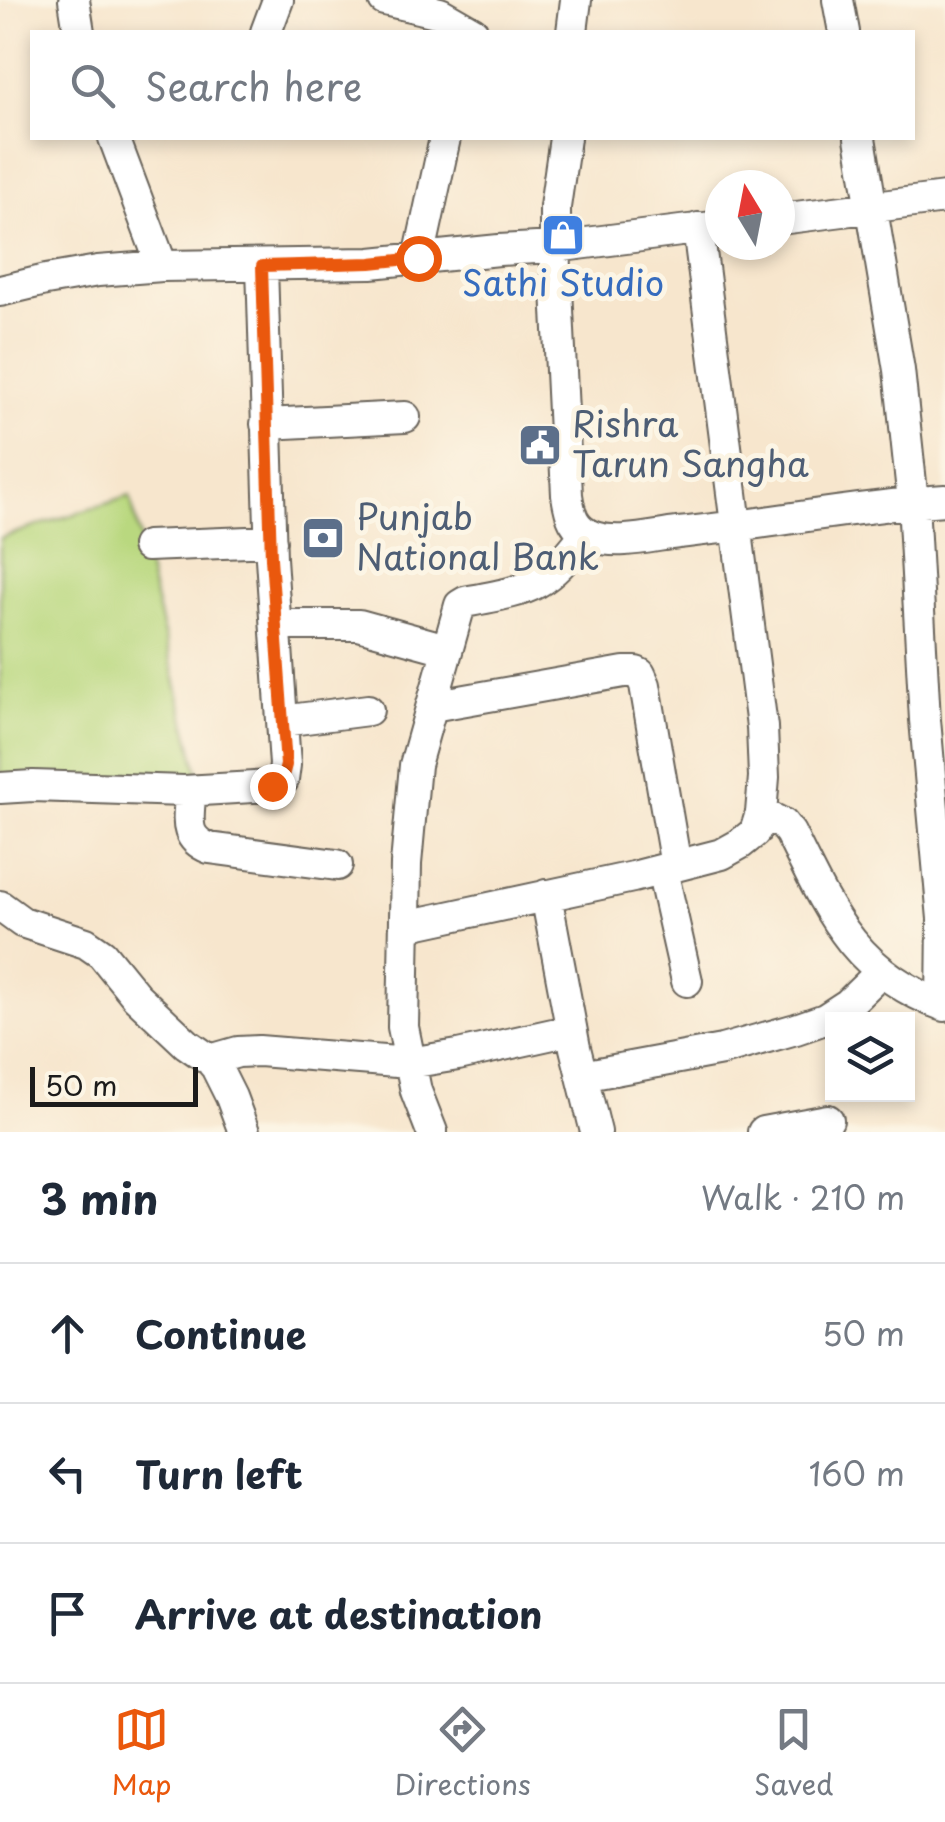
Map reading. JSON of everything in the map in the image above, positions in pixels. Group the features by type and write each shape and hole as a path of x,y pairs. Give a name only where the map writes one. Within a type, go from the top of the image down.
{"street":[{"path":"74,0 79,30"},
{"path":"267,30 278,0"},
{"path":"384,0 440,14 467,30"},
{"path":"572,30 576,0"},
{"path":"838,0 844,30"},
{"path":"115,140 162,266"},
{"path":"418,258 446,140"},
{"path":"565,140 554,247 567,495 574,524 586,532 618,540 945,500"},
{"path":"762,813 783,824 790,833 841,930 880,973 944,1006 944,919 925,720 914,502 900,370 860,140"},
{"path":"795,217 945,198"},
{"path":"0,291 98,271 162,266 371,263 554,247 705,228"},
{"path":"406,926 722,854 755,832 762,813 762,727 712,260"},
{"path":"0,788 190,791 278,784 285,774 270,540 262,266"},
{"path":"266,424 405,417"},
{"path":"432,1132 416,1091 403,1027 406,864 415,765 460,605 533,587 562,564 586,532"},
{"path":"147,546 270,540"},
{"path":"276,625 360,625 446,649"},
{"path":"432,706 624,672 640,674 645,686 688,981"},
{"path":"282,721 368,710"},
{"path":"190,791 190,829 194,841 209,848 337,865"},
{"path":"546,896 571,1030 596,1132"},
{"path":"0,906 22,922 94,948 136,996 210,1060 232,1097 244,1132"},
{"path":"582,1076 722,1050 796,1029 848,1004 880,973"},
{"path":"210,1060 259,1051 409,1063 571,1030"},
{"path":"763,1132 828,1120"}],"green space":[{"path":"130,496 200,781 0,779 0,538"}],"place":[{"name":"Sathi Studio","path":"563,235"},
{"name":"Rishra Tarun Sangha","path":"540,445"},
{"name":"Punjab National Bank","path":"323,538"}],"route":[{"path":"272,786 282,780 286,765 271,558 262,266 418,258"}]}
